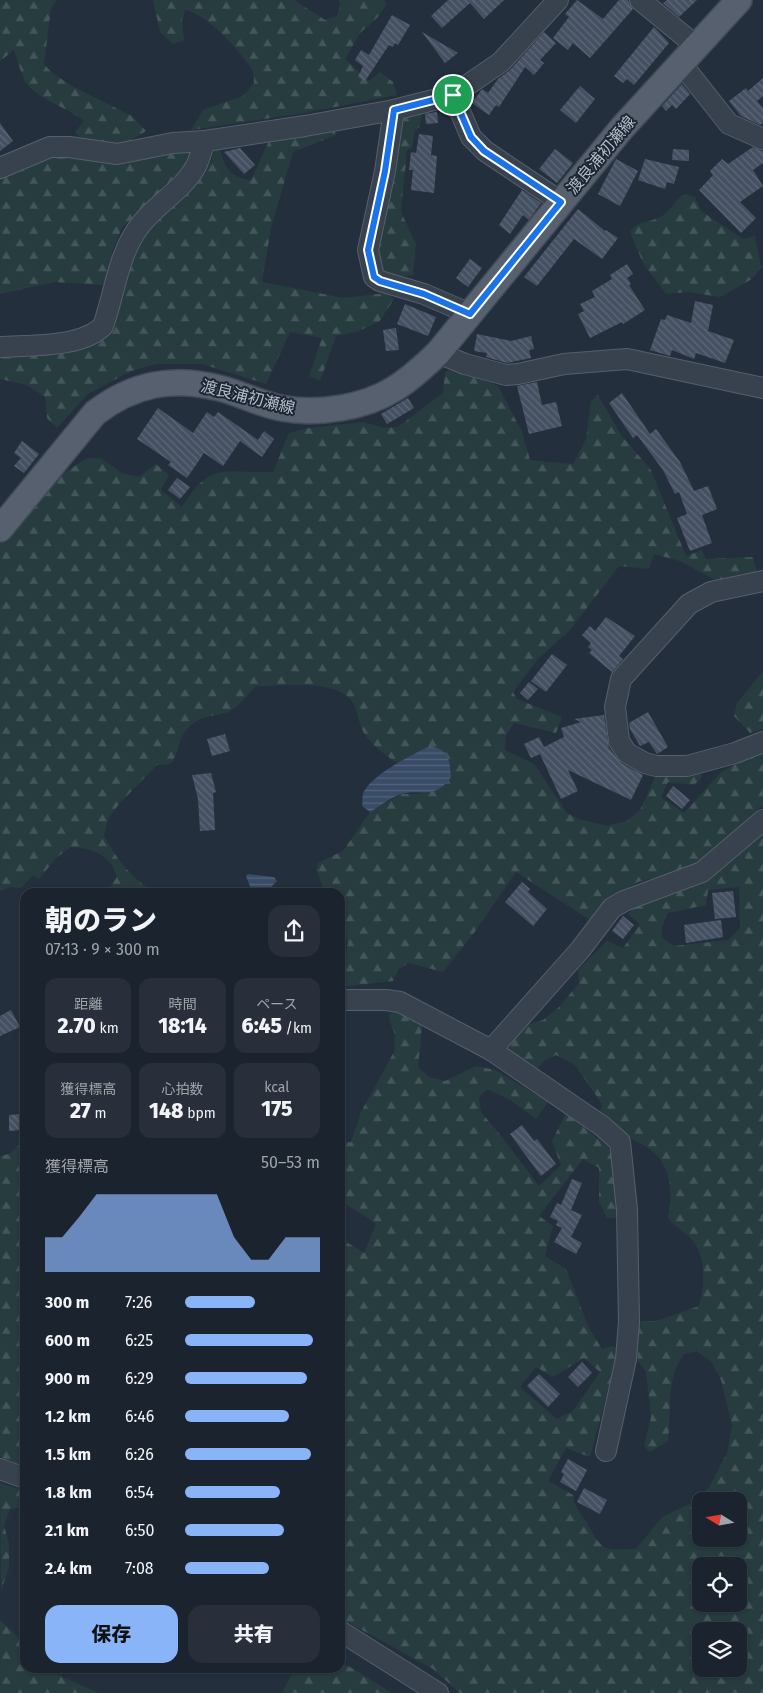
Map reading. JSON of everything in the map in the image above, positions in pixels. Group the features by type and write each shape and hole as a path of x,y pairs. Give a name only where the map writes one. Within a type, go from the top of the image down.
{"main road":[{"name":"渡良浦初瀬線","path":"0,529 95,413 113,399 133,390 154,384 192,383 220,388 282,408 304,410 367,401 393,390 438,353 561,202 688,54 738,0"}],"street":[{"path":"0,168 50,147 69,147 117,154 173,143 205,140 394,110 453,95 501,62 558,0"},
{"path":"640,0 688,54 728,124 763,139"},
{"path":"453,95 471,137 484,151 561,202"},
{"path":"394,110 385,171 368,250 374,277 380,281 424,294 470,314"},
{"path":"0,347 78,340 95,334 103,326 125,255 135,231 153,209 186,179 195,167 205,140"},
{"path":"438,353 466,364 506,375 564,364 627,359 763,388"},
{"path":"763,581 711,592 689,604 621,679 614,707 618,741 627,753 645,764 687,766 735,753 763,742"},
{"path":"490,1050 580,950 612,908 624,900 702,872 763,820"},
{"path":"345,1000 400,1002 490,1050 602,1126 620,1142 627,1210 629,1322 626,1359 606,1451"},
{"path":"0,1468 20,1476"},
{"path":"345,1634 438,1693"}],"green space":[{"path":"0,0 57,0 51,8 44,64 52,73 72,86 132,116 146,131 123,145 82,139 75,132 84,121 39,95 26,83 14,50 0,61"},
{"path":"153,0 294,0 325,20 337,16 340,6 339,0 385,0 386,5 377,18 360,33 345,59 369,81 380,72 393,82 397,95 304,113 191,130 203,110 243,96 254,83 253,71 246,60 221,33 202,18 185,10 182,21 184,40 173,44 160,32"},
{"path":"422,112 420,127 415,130 412,148 407,150 401,212 416,244 413,275 394,276 379,266 377,253 397,117"},
{"path":"334,129 336,135 293,152 271,228 262,282 344,298 386,293 394,299 379,322 356,332 336,336 320,381 309,376 322,338 290,332 266,384 202,364 156,364 131,371 88,394 57,428 47,418 45,397 27,385 0,379 0,354 88,342 136,244 211,162 215,148 220,149 226,167 233,174 251,180 270,139"},
{"path":"23,148 34,166 50,154 86,159 121,159 192,149 194,156 122,228 112,252 112,271 105,285 55,282 0,294 0,157 8,157"},
{"path":"686,194 695,197 701,211 743,239 755,236 761,267 752,279 720,297 688,292 666,294 643,263 630,232 636,225 662,216"},
{"path":"454,368 498,386 522,432 530,460 573,464 586,439 591,401 598,395 621,435 651,470 686,556 702,550 706,559 753,557 757,573 715,580 680,561 654,554 649,569 619,566 570,630 538,659 513,692 517,699 562,717 556,733 514,723 506,735 505,750 534,764 567,813 579,819 607,826 627,821 640,810 657,773 701,772 702,777 694,785 668,782 661,797 684,813 721,772 763,749 763,805 705,858 687,869 638,882 607,898 590,920 516,872 474,933 443,972 409,963 399,969 393,981 348,986 345,985 345,960 348,942 345,934 345,888 323,888 316,870 318,863 343,851 370,812 401,794 421,794 415,753 398,764 385,755 363,732 352,701 345,694 334,689 307,685 256,686 232,710 203,718 189,727 182,736 174,759 170,764 157,765 109,817 104,835 113,852 131,874 148,888 110,888 117,877 110,863 100,854 93,851 71,847 56,858 39,879 33,875 21,888 10,887 0,891 0,544 59,477 85,459 101,458 122,473 139,477 156,464 169,475 161,490 182,507 192,492 211,476 230,472 273,472 289,433 309,428 363,422 384,428 398,427 443,393 445,372"},
{"path":"763,671 763,729 750,733 734,716 737,703"},
{"path":"763,831 763,1693 460,1693 433,1669 345,1621 345,1241 364,1253 376,1224 345,1203 345,1143 351,1142 361,1112 394,1052 395,1035 389,1019 390,1013 401,1010 420,1020 422,1026 418,1067 429,1077 445,1081 476,1066 495,1070 548,1102 536,1119 510,1100 487,1089 479,1097 481,1112 539,1186 561,1165 552,1141 566,1113 608,1147 614,1163 618,1218 607,1218 599,1202 599,1168 583,1159 539,1216 553,1226 545,1256 566,1269 589,1328 602,1349 612,1346 619,1349 590,1457 566,1448 548,1481 573,1495 577,1508 595,1537 603,1546 608,1548 636,1549 662,1517 692,1503 692,1548 748,1548 748,1492 707,1492 727,1453 732,1425 721,1380 711,1361 696,1351 684,1354 674,1374 670,1396 668,1441 650,1452 644,1446 651,1417 646,1372 638,1361 636,1339 641,1321 656,1321 699,1306 703,1290 703,1271 700,1254 691,1239 668,1218 670,1189 666,1170 662,1162 648,1148 627,1136 599,1115 602,1104 575,1065 556,1055 544,1061 533,1073 501,1052 522,1026 543,1020 559,1007 579,983 578,970 607,941 623,948 640,924 628,914 634,908 649,900 690,888 711,875","holes":["739,887 740,928 728,940 674,946 662,938 662,927 668,913 706,905 708,890","584,1358 600,1372 573,1411 557,1419 520,1387 536,1367 553,1377"]},
{"path":"20,1144 20,1464 0,1457 0,1156 9,1154"},
{"path":"0,1483 20,1489 20,1508 10,1509 4,1525 9,1544 9,1567 1,1591"},
{"path":"0,1620 20,1638 20,1673 58,1673 62,1677 99,1693 0,1693"},
{"path":"345,1665 392,1693 282,1693 292,1673 345,1673"}],"water":[{"path":"430,746 441,750 447,756 451,777 445,784 433,791 401,794 370,812 362,806 363,794 374,780 392,766"},
{"path":"248,874 274,877 277,881 270,888 250,888 246,876"}],"building":[{"path":"448,0 504,0 484,19 470,3 442,28 431,16"},
{"path":"577,0 603,19 619,0 628,0 633,9 590,58 573,43 568,50 553,38 569,17 565,14"},
{"path":"667,0 697,0 679,17 663,3"},
{"path":"392,15 410,25 398,45 395,43 393,47 389,45 365,81 358,77 363,66 355,60 361,50 369,55"},
{"path":"654,27 669,43 634,85 627,79 623,83 614,76"},
{"path":"422,32 458,53 445,63"},
{"path":"544,32 556,43 540,60 544,63 534,75 525,67 499,107 496,105 489,115 472,103 482,89 488,93 498,79 510,70"},
{"path":"763,78 763,96 757,101 763,108 763,123 760,125 741,116 729,101 746,88 748,91"},
{"path":"682,84 690,94 676,109 672,105 666,111 662,106"},
{"path":"580,86 595,99 576,123 560,110"},
{"path":"437,112 438,123 426,124 425,114"},
{"path":"0,123 13,141 0,151"},
{"path":"419,134 433,136 431,155 437,156 434,193 411,190 413,170 409,170 411,152 416,153"},
{"path":"753,147 763,151 763,163 753,170 763,186 740,202 756,218 741,233 699,190 713,175 710,171 722,159 728,164"},
{"path":"240,148 255,165 244,174 224,152"},
{"path":"555,149 573,163 557,183 539,169"},
{"path":"673,149 689,150 689,161 672,160"},
{"path":"616,159 638,171 620,206 598,194"},
{"path":"645,159 679,167 674,184 667,182 665,189 638,180"},
{"path":"522,190 541,203 529,220 523,215 510,234 499,225"},
{"path":"578,209 605,231 618,238 602,259 574,239 537,286 524,277"},
{"path":"470,259 482,268 468,287 456,278"},
{"path":"627,264 633,274 627,278 631,284 629,285 645,310 623,324 622,322 590,338 578,314 584,311 580,304 595,297 592,291 612,279 610,275"},
{"path":"695,301 713,305 708,331 734,340 725,363 696,353 694,359 672,350 670,356 650,350 661,319 665,320 667,315 691,323"},
{"path":"405,304 436,317 428,336 397,324"},
{"path":"396,328 399,350 386,351 383,330"},
{"path":"477,334 511,341 531,336 534,349 529,350 531,358 507,363 486,357 487,353 474,351"},
{"path":"537,382 542,405 556,402 562,426 529,434 517,386"},
{"path":"622,393 650,434 656,429 680,462 694,491 708,486 717,509 702,515 712,543 690,551 677,518 687,514 679,492 675,494 663,470 637,435 633,438 609,403"},
{"path":"408,398 414,408 387,424 381,414"},
{"path":"158,408 193,433 207,412 214,417 218,412 258,440 264,431 274,439 262,457 240,441 223,466 204,453 187,478 168,465 171,462 137,439"},
{"path":"22,441 39,454 24,473 14,466 21,458 14,453"},
{"path":"177,478 190,487 180,499 168,490"},
{"path":"606,617 635,636 619,656 623,659 612,672 589,653 592,650 588,647 591,643 582,635 590,626 595,631"},
{"path":"552,654 567,665 546,692 531,681"},
{"path":"529,682 538,689 528,700 520,693"},
{"path":"648,712 668,747 657,754 649,742 640,746 630,729 629,723"},
{"path":"604,715 609,748 621,763 643,775 631,800 568,770 578,791 561,799 540,754 531,758 524,744 539,737 544,747 564,737 561,728 581,722 574,719"},
{"path":"225,734 230,751 212,756 207,739"},
{"path":"211,773 216,792 213,793 215,830 200,831 198,799 192,775"},
{"path":"673,786 690,800 682,809 666,796"},
{"path":"522,882 530,889 528,892 547,909 533,926 505,902"},
{"path":"733,891 736,917 715,919 712,893"},
{"path":"623,916 634,925 623,939 612,931"},
{"path":"721,920 723,937 686,943 684,925"},
{"path":"11,1010 20,1027 0,1036 0,1016"},
{"path":"20,1114 20,1130 9,1131 9,1115"},
{"path":"522,1125 534,1141 537,1139 556,1164 541,1176 510,1134"},
{"path":"572,1179 582,1183 571,1210 582,1215 571,1237 582,1243 576,1254 554,1242 562,1228 556,1225 558,1221 550,1217 557,1203 561,1205"},
{"path":"582,1362 592,1373 578,1387 568,1377"},
{"path":"539,1374 560,1394 548,1407 527,1386"},
{"path":"568,1459 587,1470 576,1491 560,1482 564,1474 561,1472"},
{"path":"584,1488 607,1500 600,1514 577,1502"}],"route":[{"path":"453,95 471,137 484,151 561,202 470,314 424,294 380,281 374,277 368,250 385,171 394,110 453,95"}]}
